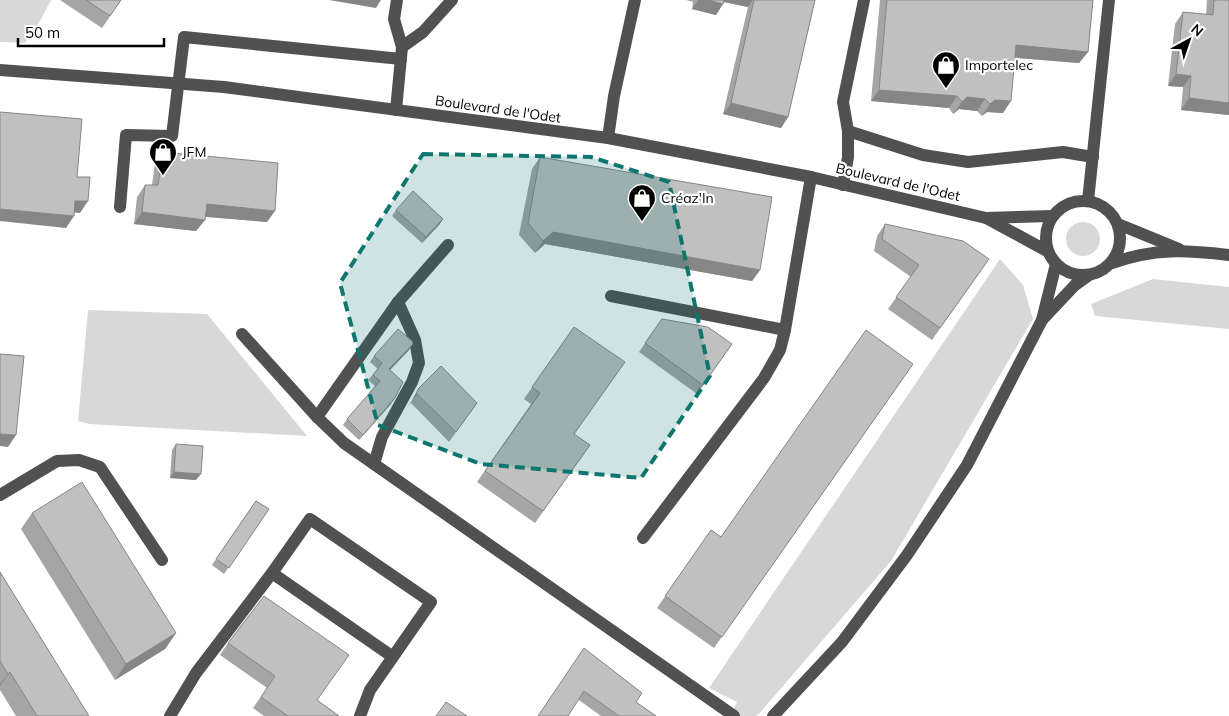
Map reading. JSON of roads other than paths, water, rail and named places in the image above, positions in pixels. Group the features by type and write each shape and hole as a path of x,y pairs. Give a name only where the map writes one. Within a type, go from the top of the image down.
{"street":[{"path":"396,110 402,53 394,19 397,0"},
{"path":"120,206 126,135 172,136 180,84 184,37 402,53 452,0"},
{"path":"608,138 614,96 635,0"},
{"path":"843,185 848,157 848,131 843,102 864,0"},
{"path":"1109,0 1088,202 1106,209 1118,224 1181,250"},
{"name":"Boulevard de l'Odet","path":"0,70 224,87 608,138 812,177 986,218 1053,216 1068,204 1088,202"},
{"path":"848,131 923,155 968,162 1063,152 1092,158"},
{"path":"643,538 764,378 780,350 812,177"},
{"path":"1053,216 1046,233 1048,251 1056,264 1066,272 1077,276 1102,271 1112,262 1120,244 1118,224"},
{"name":"Boulevard de l'Odet","path":"986,218 1048,251"},
{"path":"317,418 398,302 448,245"},
{"path":"1112,262 1148,252 1181,250 1229,255"},
{"path":"773,716 842,642 947,497 983,436 1042,320 1056,264"},
{"path":"1042,320 1075,285 1089,275"},
{"path":"611,296 785,330"},
{"path":"374,464 382,437 412,382 419,363 415,340 398,302"},
{"path":"242,334 317,418 344,443 734,716"},
{"path":"0,496 57,461 79,460 100,467 162,560"},
{"path":"170,716 196,673 272,573 310,519 430,602 370,690 360,716"},
{"path":"272,573 393,657"}],"place":[{"name":"Importelec","path":"946,89"},
{"name":"JFM","path":"163,176"},
{"name":"Créaz'In","path":"642,222"}]}
